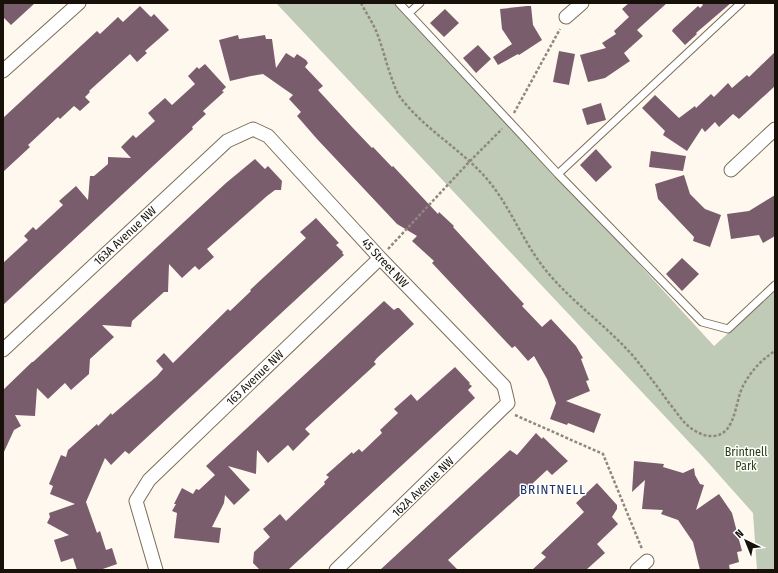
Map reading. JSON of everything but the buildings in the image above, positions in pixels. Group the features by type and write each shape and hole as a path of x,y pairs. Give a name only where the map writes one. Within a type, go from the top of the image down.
{"street":[{"path":"3,72 79,3"},
{"path":"566,18 582,3"},
{"name":"45 Street NW","path":"253,129 268,136 380,258 504,386 505,406"},
{"name":"163A Avenue NW","path":"3,350 227,140 253,129"},
{"path":"731,170 775,129"},
{"name":"163 Avenue NW","path":"156,570 136,501 149,480 380,258"},
{"name":"162A Avenue NW","path":"336,570 505,406"},
{"path":"637,570 647,561"}],"lane":[{"path":"399,3 558,174 702,322 728,329 775,285"},
{"path":"409,13 420,3"},
{"path":"558,174 741,3"}],"path":[{"path":"361,3 376,31 388,69 399,96 420,119 470,161 487,178 501,198 521,234 545,269 556,282 628,351 680,417 694,430 702,435 716,436 728,427 733,419 742,388 749,376 761,361 775,351"},
{"path":"380,258 446,186 509,122 566,18"},
{"path":"505,406 603,454 647,561"}],"green space":[{"name":"Brintnell Park","path":"276,3 395,3 509,122 714,346 775,291 775,570 757,570 753,513 704,458"}],"district":[{"name":"BRINTNELL","path":"553,489"}]}
